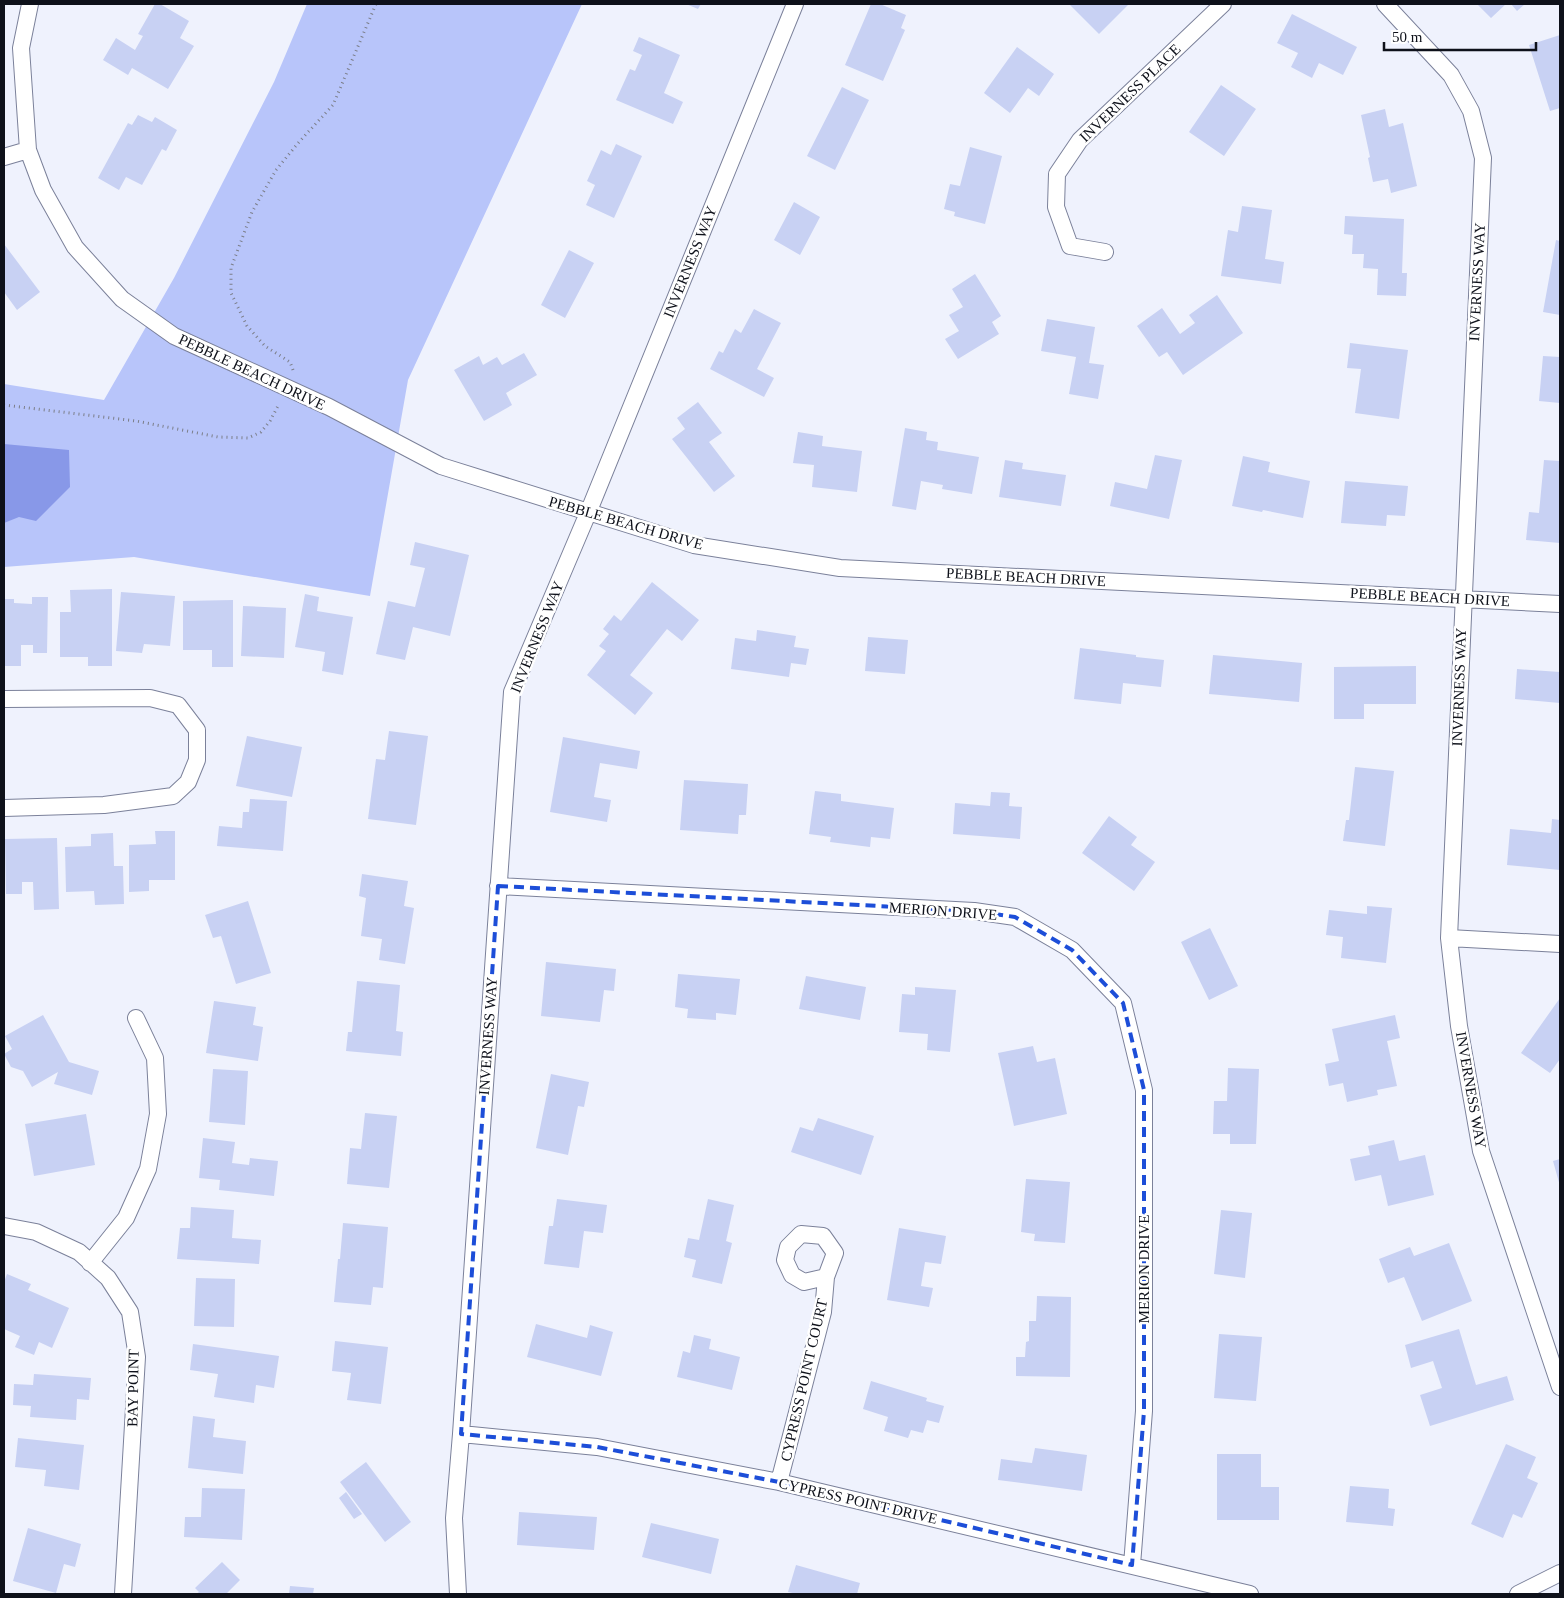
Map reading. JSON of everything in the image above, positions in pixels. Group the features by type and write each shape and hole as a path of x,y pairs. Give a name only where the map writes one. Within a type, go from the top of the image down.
{"street":[{"name":"PEBBLE BEACH DRIVE","path":"30,4 21,48 28,150 44,190 75,247 122,299 174,336 329,408 441,466 694,545 840,568 1560,604"},
{"name":"INVERNESS WAY","path":"458,1594 454,1518 512,692 588,513 794,4"},
{"name":"INVERNESS PLACE","path":"1104,252 1070,246 1056,207 1057,174 1080,140 1223,4"},
{"name":"INVERNESS WAY","path":"1385,4 1451,75 1471,111 1483,158 1449,938 1459,1026 1481,1151 1560,1387"},
{"path":"4,157 28,150"},
{"path":"4,699 150,698 178,706 197,730 197,760 188,782 173,796 104,805 4,808"},
{"name":"MERION DRIVE","path":"498,886 974,911 1015,917 1072,950 1123,1003 1144,1090 1144,1411 1132,1565"},
{"path":"1449,938 1560,944"},
{"path":"90,1262 126,1218 148,1169 158,1114 155,1058 136,1018"},
{"name":"BAY POINT","path":"4,1226 36,1232 79,1252 108,1278 130,1312 137,1357 123,1594"},
{"name":"CYPRESS POINT COURT","path":"779,1482 823,1312 826,1277"},
{"name":"CYPRESS POINT DRIVE","path":"461,1434 597,1447 779,1482 1250,1594"},
{"path":"1518,1594 1560,1573"}],"path":[{"path":"4,405 136,420 218,437 248,438 261,432 270,421 295,374 290,362 265,346 248,326 231,292 231,268 252,212 276,170 333,105 376,4"}],"highlighted area":[{"path":"498,886 974,911 1015,917 1072,950 1123,1003 1144,1090 1144,1411 1132,1565 779,1482 597,1447 461,1434"}],"shaded area":[{"path":"307,4 582,4 408,380 370,596 134,557 4,567 4,384 104,400 174,278 274,82"},
{"path":"4,444 69,450 70,487 36,521 19,517 4,523"}],"building":[{"path":"155,4 160,4 189,21 180,38 194,46 168,89 132,68 128,75 103,60 116,38 135,50 143,36 138,34"},
{"path":"686,4 701,4 698,9"},
{"path":"871,4 880,4 906,15 901,28 905,30 883,81 845,65"},
{"path":"1069,4 1129,4 1099,34"},
{"path":"1477,4 1506,4 1491,18"},
{"path":"1511,4 1525,4 1517,11"},
{"path":"1292,14 1357,47 1343,75 1319,63 1312,78 1291,67 1298,53 1277,43"},
{"path":"1560,35 1560,108 1550,111 1529,45"},
{"path":"639,37 680,55 664,93 683,102 673,124 616,100 630,69 635,71 642,55 633,51"},
{"path":"1017,47 1054,74 1039,96 1028,88 1010,113 984,93"},
{"path":"1221,85 1256,109 1224,156 1189,132"},
{"path":"842,87 869,100 835,170 807,156"},
{"path":"1385,109 1389,127 1403,123 1417,186 1391,193 1388,179 1373,182 1361,115"},
{"path":"138,115 152,122 155,117 177,130 166,151 162,149 142,185 126,177 119,190 98,178 128,123 132,125"},
{"path":"616,144 642,156 614,218 586,205 595,185 587,181 601,150 611,155"},
{"path":"970,147 1002,156 985,224 954,216 955,212 944,209 950,184 960,186"},
{"path":"794,202 820,217 800,255 774,240"},
{"path":"1242,206 1272,210 1265,259 1284,262 1281,284 1221,276 1228,230 1238,232"},
{"path":"1345,216 1404,219 1402,273 1407,273 1406,296 1377,295 1378,269 1363,268 1364,254 1352,254 1353,235 1344,234"},
{"path":"1556,240 1560,241 1560,315 1543,312"},
{"path":"4,244 40,292 17,310 4,292"},
{"path":"569,250 594,263 565,318 541,305"},
{"path":"975,274 1001,316 992,322 999,334 958,359 945,339 959,331 949,315 963,307 952,289"},
{"path":"1217,295 1243,333 1183,375 1167,352 1159,357 1137,326 1162,308 1180,334 1195,323 1189,315"},
{"path":"754,309 781,323 757,369 774,378 764,397 710,369 719,351 723,353 735,329 741,333"},
{"path":"1047,319 1095,327 1089,363 1104,365 1098,399 1069,394 1076,357 1041,351"},
{"path":"1350,343 1408,350 1399,419 1355,413 1361,369 1347,368"},
{"path":"524,353 537,375 506,393 512,405 484,421 454,370 479,356 483,365 497,357 502,365"},
{"path":"1543,356 1560,357 1560,403 1539,401"},
{"path":"698,402 722,433 709,442 735,476 714,492 672,439 685,429 677,418"},
{"path":"905,428 927,432 926,440 938,442 937,450 979,457 972,494 942,489 943,485 921,481 916,510 892,506"},
{"path":"798,432 823,436 822,446 862,451 857,492 812,487 814,465 793,463"},
{"path":"1155,455 1182,460 1169,519 1110,506 1115,482 1147,489"},
{"path":"1243,456 1270,462 1268,472 1310,481 1303,518 1232,506"},
{"path":"1005,460 1023,463 1022,469 1066,475 1061,506 999,497"},
{"path":"1544,460 1560,461 1560,543 1526,540 1529,512 1539,513"},
{"path":"1345,481 1408,486 1405,516 1387,515 1386,526 1341,523"},
{"path":"415,542 469,555 450,636 413,627 405,660 376,654 388,601 415,607 425,568 410,565"},
{"path":"652,582 699,620 682,641 667,629 630,675 653,693 635,715 587,675 606,651 599,646 609,634 603,629 614,615 621,621"},
{"path":"112,589 112,666 88,666 88,657 60,657 60,612 71,612 70,590"},
{"path":"121,592 175,596 170,646 144,644 142,653 116,651"},
{"path":"305,594 319,597 317,611 353,617 343,675 322,671 325,652 295,647"},
{"path":"32,597 48,597 47,653 33,653 33,645 21,645 21,666 4,666 4,599 14,599 14,603 32,604"},
{"path":"233,600 233,667 212,667 212,650 183,650 183,601"},
{"path":"243,606 286,608 284,658 241,656"},
{"path":"757,630 796,636 794,647 809,649 806,665 791,663 789,677 731,669 735,638 756,641"},
{"path":"868,637 908,640 905,674 865,671"},
{"path":"1080,648 1164,660 1161,687 1123,683 1121,704 1074,699"},
{"path":"1213,655 1302,663 1299,702 1209,694"},
{"path":"1416,666 1416,704 1364,704 1364,719 1334,719 1334,667"},
{"path":"1517,669 1560,672 1560,703 1515,699"},
{"path":"389,731 428,736 416,825 368,819 376,759 385,760"},
{"path":"247,736 302,747 292,797 236,786"},
{"path":"563,737 640,751 637,769 600,763 594,797 611,800 607,822 550,812"},
{"path":"1355,767 1394,771 1385,846 1343,841 1346,820 1349,820"},
{"path":"684,780 748,784 746,815 739,815 738,834 680,830"},
{"path":"815,791 841,794 841,801 894,808 890,839 871,837 870,847 830,842 831,837 809,834"},
{"path":"991,792 1010,793 1009,806 1022,807 1020,839 953,834 955,803 990,806"},
{"path":"250,799 287,801 283,851 217,846 219,826 242,828 243,812 249,812"},
{"path":"1109,816 1137,837 1131,845 1155,862 1134,891 1082,853"},
{"path":"1552,819 1560,820 1560,870 1507,865 1510,829 1551,833"},
{"path":"155,831 175,831 175,880 149,880 149,891 129,892 129,845 156,844"},
{"path":"113,833 114,866 123,866 124,904 95,905 94,891 66,892 65,847 91,846 91,834"},
{"path":"57,838 59,909 34,910 33,882 22,882 22,894 6,894 5,839"},
{"path":"362,874 408,881 404,906 414,908 405,964 379,960 382,939 361,936 366,898 359,896"},
{"path":"248,901 271,973 236,984 221,936 213,938 205,915"},
{"path":"1367,906 1392,908 1386,963 1341,958 1343,937 1326,935 1329,910 1367,914"},
{"path":"1210,928 1238,986 1209,1000 1181,942"},
{"path":"546,962 616,969 614,991 604,990 600,1022 541,1016"},
{"path":"678,974 740,979 736,1015 716,1013 716,1020 687,1018 688,1009 675,1007"},
{"path":"806,976 866,987 860,1020 799,1009"},
{"path":"357,981 400,985 396,1031 403,1032 401,1056 346,1051 348,1032 352,1032"},
{"path":"915,987 956,990 950,1052 927,1050 928,1034 899,1032 902,994 915,995"},
{"path":"1560,998 1560,1059 1550,1073 1521,1053"},
{"path":"214,1001 256,1007 253,1025 263,1027 258,1061 206,1053"},
{"path":"43,1015 69,1062 99,1071 92,1095 54,1084 58,1072 32,1087 23,1071 11,1067 4,1054 12,1049 5,1036"},
{"path":"1395,1015 1400,1038 1387,1041 1397,1086 1377,1090 1378,1095 1347,1102 1343,1083 1329,1086 1325,1064 1339,1061 1332,1029"},
{"path":"1033,1046 1037,1062 1055,1058 1067,1114 1014,1126 998,1053"},
{"path":"1228,1068 1259,1069 1256,1144 1230,1144 1230,1134 1213,1134 1214,1101 1227,1101"},
{"path":"213,1069 248,1071 245,1125 209,1122"},
{"path":"551,1074 589,1082 584,1107 578,1106 568,1155 536,1148"},
{"path":"365,1113 397,1116 389,1188 347,1184 350,1148 361,1149"},
{"path":"86,1114 95,1165 34,1176 25,1124"},
{"path":"818,1118 874,1136 861,1175 791,1152 800,1127 813,1131"},
{"path":"203,1138 235,1142 232,1163 249,1165 250,1158 278,1161 274,1196 219,1190 220,1180 199,1178"},
{"path":"1394,1140 1399,1161 1425,1155 1434,1195 1388,1206 1381,1175 1355,1181 1350,1159 1370,1155 1368,1146"},
{"path":"1560,1159 1560,1186 1553,1161"},
{"path":"1026,1179 1070,1182 1065,1243 1034,1241 1035,1234 1021,1232"},
{"path":"557,1199 607,1205 603,1233 584,1231 579,1268 544,1264 549,1226 553,1226"},
{"path":"708,1199 734,1205 726,1241 732,1243 722,1284 692,1277 696,1260 684,1257 688,1238 699,1240"},
{"path":"191,1207 234,1210 232,1238 261,1240 259,1264 177,1259 180,1228 190,1228"},
{"path":"1221,1210 1252,1213 1245,1278 1214,1274"},
{"path":"343,1223 388,1227 383,1288 373,1287 371,1305 334,1302"},
{"path":"899,1228 946,1236 941,1264 925,1262 921,1286 933,1288 929,1307 887,1300"},
{"path":"1449,1243 1472,1301 1422,1321 1404,1277 1388,1283 1379,1259 1410,1247 1414,1256"},
{"path":"7,1274 31,1284 28,1290 69,1308 52,1348 39,1342 34,1355 15,1347 20,1336 4,1329 4,1282"},
{"path":"196,1278 235,1279 234,1327 194,1326"},
{"path":"1037,1296 1071,1297 1070,1377 1016,1376 1016,1357 1025,1357 1026,1342 1029,1341 1029,1321 1036,1321"},
{"path":"536,1324 587,1338 590,1325 613,1332 601,1376 527,1357"},
{"path":"1459,1329 1476,1385 1507,1376 1514,1400 1430,1426 1420,1395 1442,1388 1433,1361 1411,1368 1405,1345"},
{"path":"1219,1334 1262,1337 1256,1401 1214,1398"},
{"path":"694,1335 711,1339 709,1349 740,1357 732,1390 677,1377 683,1351 690,1353"},
{"path":"335,1341 388,1347 381,1404 347,1400 351,1373 332,1371"},
{"path":"193,1344 279,1356 274,1388 256,1385 254,1403 214,1397 218,1374 190,1370"},
{"path":"34,1374 91,1378 89,1400 77,1399 76,1420 30,1417 31,1406 13,1405 14,1384 33,1385"},
{"path":"871,1381 927,1398 926,1401 944,1406 939,1423 927,1420 923,1433 911,1430 908,1438 884,1431 888,1417 863,1409"},
{"path":"193,1416 215,1419 213,1437 246,1441 243,1474 188,1468"},
{"path":"18,1438 84,1445 79,1490 44,1486 46,1470 15,1467"},
{"path":"1506,1444 1536,1457 1527,1478 1538,1483 1522,1518 1513,1514 1503,1538 1471,1524"},
{"path":"1035,1448 1087,1455 1082,1491 998,1480 1001,1459 1032,1463"},
{"path":"1217,1454 1261,1454 1261,1487 1279,1487 1279,1520 1217,1520"},
{"path":"366,1462 411,1522 385,1542 340,1482"},
{"path":"1350,1486 1389,1489 1388,1508 1395,1509 1393,1526 1346,1522"},
{"path":"202,1488 245,1489 242,1540 184,1537 185,1517 201,1517"},
{"path":"346,1492 362,1514 354,1519 339,1498"},
{"path":"519,1512 597,1517 594,1550 517,1545"},
{"path":"651,1523 719,1539 711,1574 642,1557"},
{"path":"28,1528 81,1544 75,1567 64,1564 56,1593 13,1581"},
{"path":"222,1562 240,1580 226,1594 196,1594 199,1592 195,1588"},
{"path":"796,1565 860,1583 857,1594 797,1594 788,1592"},
{"path":"290,1586 314,1588 313,1594 289,1594"}]}
